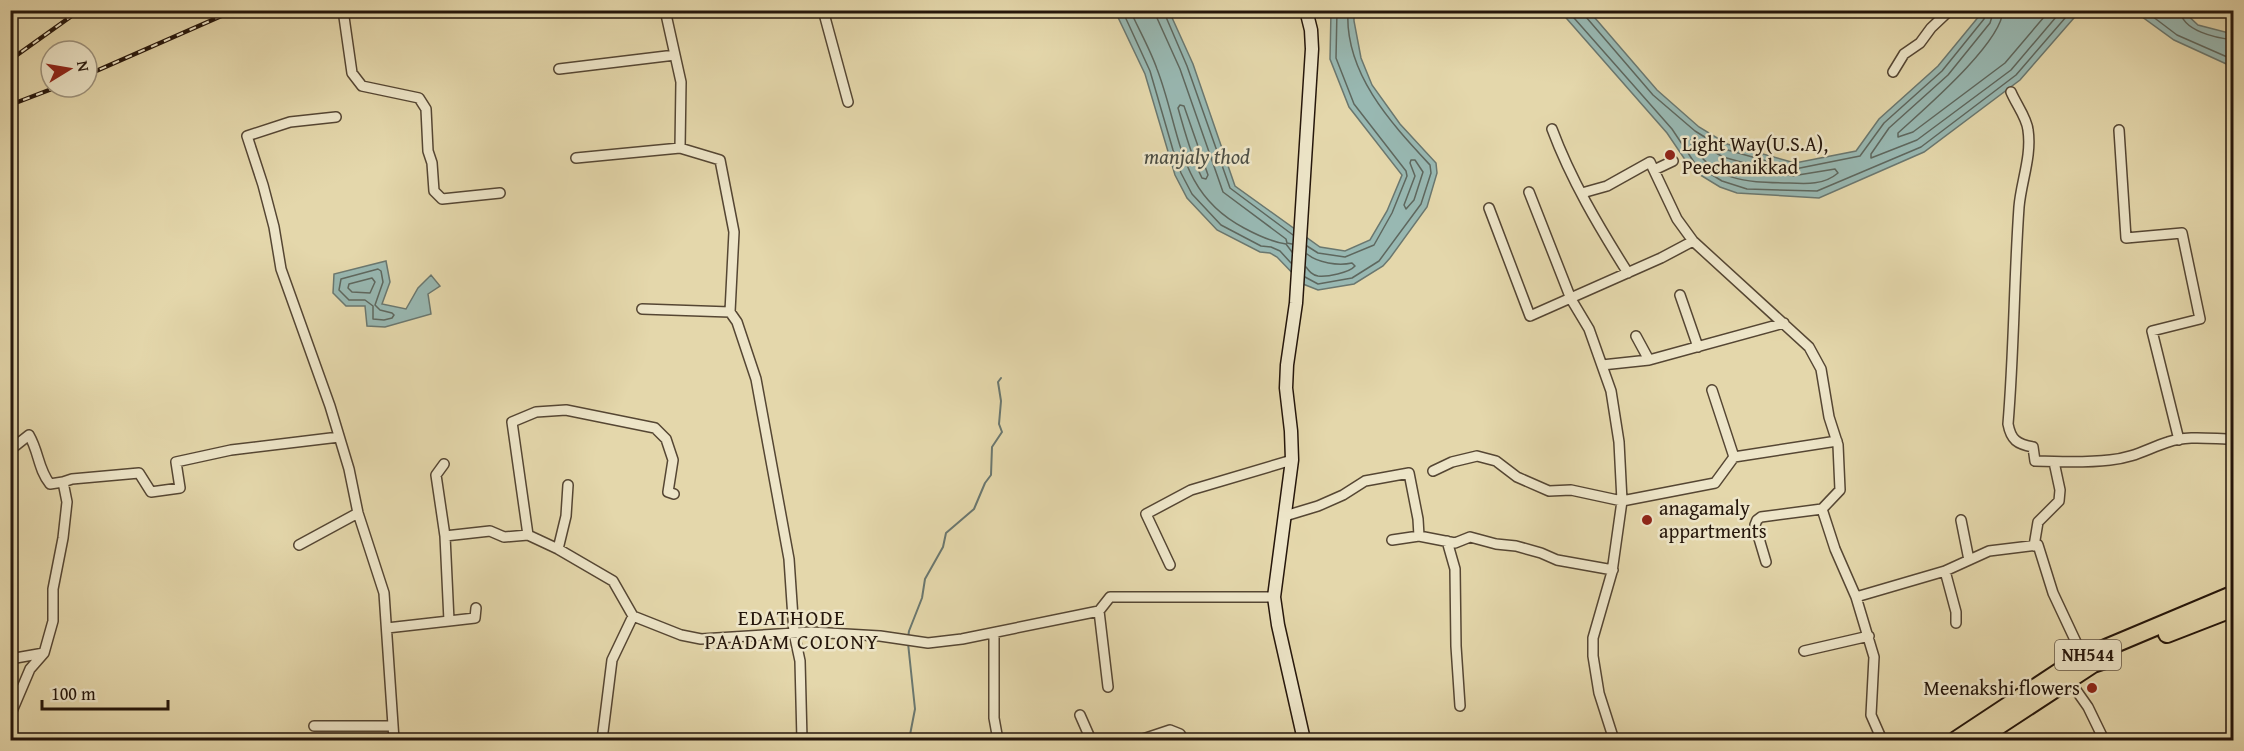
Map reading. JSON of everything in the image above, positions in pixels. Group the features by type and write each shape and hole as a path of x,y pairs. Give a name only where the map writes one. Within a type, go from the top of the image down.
{"highway":[{"name":"NH544","path":"1956,741 2083,657 2234,594"},
{"name":"NH544","path":"1977,741 2093,664 2234,608"}],"main road":[{"path":"1304,741 1274,597 1292,460 1286,388 1287,365 1302,224 1312,49 1311,30 1305,10"}],"street":[{"path":"343,10 352,73 362,86 419,98 426,109 428,152 432,163 434,191 442,199 500,193"},
{"path":"665,10 681,81 680,148"},
{"path":"824,10 848,102"},
{"path":"1893,72 1904,54 1920,44 1931,28 1950,10"},
{"path":"559,69 675,55"},
{"path":"2011,92 2028,129 2027,162 2019,207 2008,424 2010,435 2018,444 2033,447 2035,461 2064,463 2133,456 2179,440 2234,439"},
{"path":"336,117 290,122 247,136 274,227 281,269 330,406 349,469 358,513 384,593 394,741"},
{"path":"1552,129 1561,153 1593,216 1628,273"},
{"path":"2119,130 2126,238 2182,233 2200,319 2152,332 2179,440"},
{"path":"576,158 680,148 720,160 734,232 730,312 737,322 745,344 760,396 789,559 794,633 800,661 803,708 802,741"},
{"path":"1654,170 1673,161"},
{"path":"1582,193 1607,186 1650,162 1677,219 1693,241 1809,347 1821,369 1829,417 1837,441 1840,490 1822,509 1761,517 1756,520 1755,525 1766,562"},
{"path":"1529,192 1571,299 1589,329 1611,391 1617,432 1622,501 1613,570 1593,638 1599,693 1614,741"},
{"path":"1489,208 1528,315 1536,314 1571,299 1693,241"},
{"path":"1680,295 1698,346"},
{"path":"642,309 730,312"},
{"path":"1602,364 1649,360 1784,323"},
{"path":"1636,336 1649,360"},
{"path":"1712,390 1734,457"},
{"path":"528,535 512,422 536,412 566,410 655,428 666,439 673,460 668,492 674,494"},
{"path":"10,450 29,435 35,446 42,473 50,484 63,483 72,479 139,473 151,492 180,488 176,462 231,450 339,437"},
{"path":"1433,471 1452,462 1477,456 1496,461 1517,477 1549,491 1571,490 1622,501 1715,483 1734,457 1837,441"},
{"path":"1170,565 1146,514 1191,490 1292,460"},
{"path":"2034,546 2038,522 2059,501 2060,490 2054,462"},
{"path":"444,464 436,475 445,536 449,621"},
{"path":"1285,516 1318,506 1343,495 1365,481 1409,473 1419,536"},
{"path":"10,716 30,669 44,653 53,621 53,589 67,502 63,483"},
{"path":"558,549 566,516 568,485"},
{"path":"1822,509 1869,636 1874,657 1871,715 1882,741"},
{"path":"299,545 358,513"},
{"path":"1961,520 1969,560"},
{"path":"445,536 490,531 504,537 528,535 558,549 613,581 633,616 681,636 701,639 811,632 880,636 928,643 994,633 1099,611 1110,597 1274,597"},
{"path":"1392,540 1419,536 1455,543 1470,537 1496,544 1516,546 1557,560 1613,570"},
{"path":"1448,541 1455,569 1456,646 1460,706"},
{"path":"1856,597 1945,571 1989,551 2038,545 2053,593 2083,657"},
{"path":"1945,571 1956,612 1956,623"},
{"path":"387,628 476,618 476,608"},
{"path":"1099,611 1108,687"},
{"path":"602,741 612,660 633,616"},
{"path":"994,633 994,718 998,741"},
{"path":"1804,651 1869,636"},
{"path":"10,659 44,653"},
{"path":"2069,680 2088,707 2104,741"},
{"path":"1080,715 1091,741"},
{"path":"314,726 393,726"},
{"path":"1140,741 1170,730 1180,734 1184,741"}],"water":[{"name":"manjaly thod","path":"1115,11 1169,11 1193,64 1235,186 1320,247 1345,251 1370,240 1387,211 1402,175 1349,107 1330,59 1331,11 1354,11 1361,58 1372,85 1400,124 1436,163 1437,173 1427,207 1383,266 1354,284 1318,290 1303,284 1277,257 1270,253 1260,252 1217,230 1187,198 1175,175 1145,74"},
{"path":"1560,11 1589,11 1657,90 1699,127 1727,144 1795,163 1856,151 1879,119 1938,66 1980,15 1980,11 2080,11 2020,80 1924,152 1819,198 1737,193 1720,187 1692,170 1667,133"},
{"path":"2134,11 2183,11 2198,25 2233,34 2233,67 2174,40"},
{"path":"386,261 390,282 382,304 406,309 418,288 431,275 440,286 428,294 431,314 385,327 367,326 365,306 346,306 333,293 334,274"}],"waterway":[{"path":"908,638 922,598 925,579 943,547 946,533 974,509 991,475 992,447 1002,432 999,424 1001,401 998,382 1001,378"},
{"path":"908,643 915,709 909,740"}],"railway":[{"path":"10,60 80,10"},
{"path":"99,70 235,10"},
{"path":"10,105 39,94"}],"place":[{"name":"Light Way(U.S.A), Peechanikkad","path":"1670,155"},
{"name":"anagamaly appartments","path":"1647,520"},
{"name":"Meenakshi flowers","path":"2092,688"}],"district":[{"name":"EDATHODE PAADAM COLONY","path":"792,630"}]}
